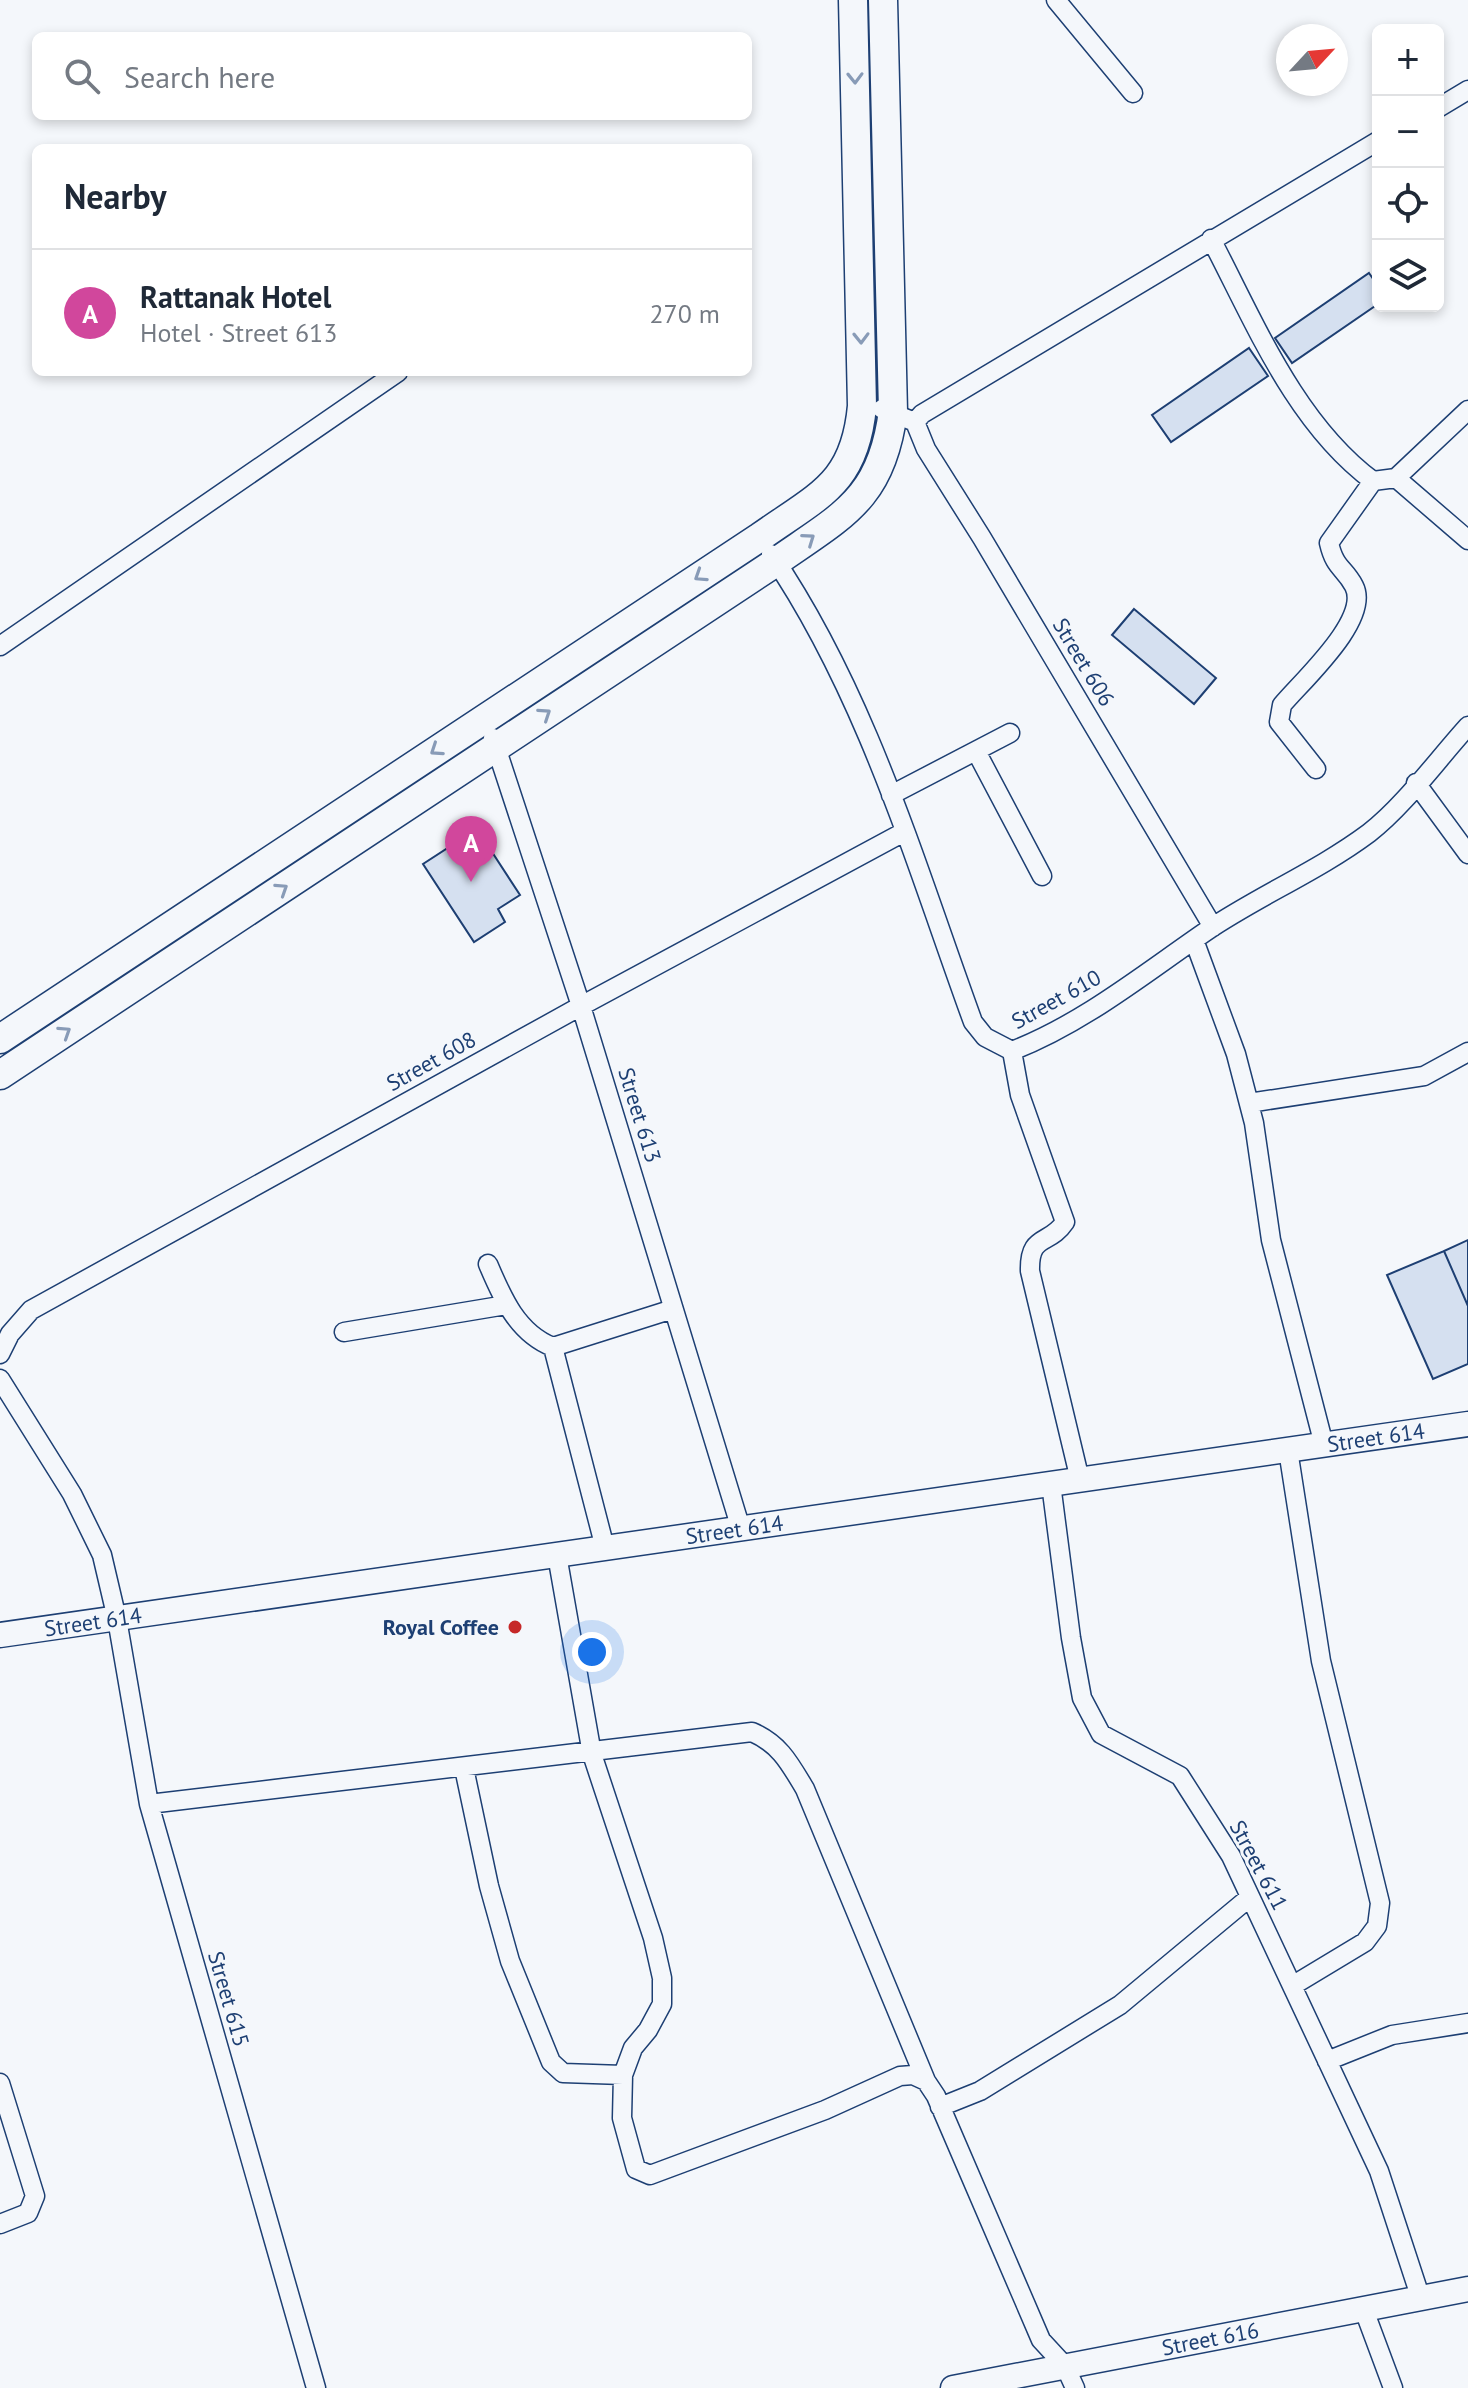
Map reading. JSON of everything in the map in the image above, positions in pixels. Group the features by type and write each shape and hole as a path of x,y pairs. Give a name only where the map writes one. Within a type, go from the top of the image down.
{"main road":[{"path":"0,1039 760,537 815,499 842,474 857,442 862,406 853,0"},
{"path":"0,1075 776,562 857,503 874,481 904,417 883,0"}],"street":[{"path":"1056,0 1133,93"},
{"path":"1444,104 1468,90"},
{"path":"862,406 904,417 1372,145"},
{"path":"1211,239 1284,378 1336,448 1373,481"},
{"path":"0,646 392,376"},
{"path":"1316,769 1279,722 1282,705 1353,622 1358,604 1354,586 1333,562 1329,543 1373,481 1396,478 1468,410"},
{"name":"Street 606","path":"904,417 1213,927"},
{"path":"1396,478 1468,540"},
{"name":"Street 610","path":"760,537 837,665 891,795 973,1022 985,1037 1012,1051 1040,1040 1148,975 1213,927 1312,872 1372,830 1468,726"},
{"name":"Street 613","path":"485,718 581,1006 741,1529"},
{"path":"891,795 1010,733"},
{"path":"976,751 1042,876"},
{"path":"1416,783 1468,854"},
{"name":"Street 608","path":"0,1354 10,1334 31,1310 581,1006 904,832"},
{"path":"1194,940 1236,1054 1249,1103 1271,1240 1324,1445"},
{"path":"1012,1051 1020,1095 1065,1222 1061,1229 1035,1243 1030,1254 1030,1271 1080,1480"},
{"path":"1249,1103 1424,1076 1468,1052"},
{"path":"488,1264 506,1305 536,1341 553,1347 673,1309"},
{"path":"344,1332 506,1305"},
{"path":"553,1347 605,1548"},
{"path":"0,1379 72,1494 102,1555 117,1619"},
{"name":"Street 614","path":"0,1635 1468,1424"},
{"path":"1288,1450 1321,1661 1380,1903 1377,1926 1365,1942 1292,1986"},
{"name":"Street 611","path":"1051,1484 1082,1698 1101,1734 1180,1776 1231,1856 1379,2171 1421,2299"},
{"path":"557,1555 592,1754 653,1938 662,1978 662,2004 648,2030 633,2048 623,2075 622,2118 629,2155 636,2169 650,2175 825,2110 900,2076 913,2075 926,2081"},
{"name":"Street 615","path":"117,1619 149,1804 316,2388"},
{"path":"149,1804 592,1754 752,1732 770,1739 785,1755 805,1789 926,2081 1041,2340 1070,2377"},
{"path":"464,1768 489,1886 510,1961 551,2062 563,2073 623,2075"},
{"path":"940,2107 990,2086 1120,2005 1250,1897"},
{"path":"1327,2061 1392,2035 1468,2023"},
{"path":"0,2083 35,2196 28,2213 0,2224"},
{"name":"Street 616","path":"953,2388 1070,2377 1468,2289"},
{"path":"1364,2310 1393,2388"}],"building":[{"path":"1369,273 1372,277 1372,308 1292,363 1275,338"},
{"path":"1249,348 1268,376 1171,442 1152,415"},
{"path":"1134,609 1216,678 1194,704 1112,635"},
{"path":"477,829 520,895 498,909 505,922 474,942 423,864"},
{"path":"1468,1240 1468,1306 1444,1251"},
{"path":"1444,1251 1468,1306 1468,1364 1433,1379 1387,1275"}],"place":[{"name":"Rattanak Hotel","path":"471,882"},
{"name":"Royal Coffee","path":"515,1627"}]}
